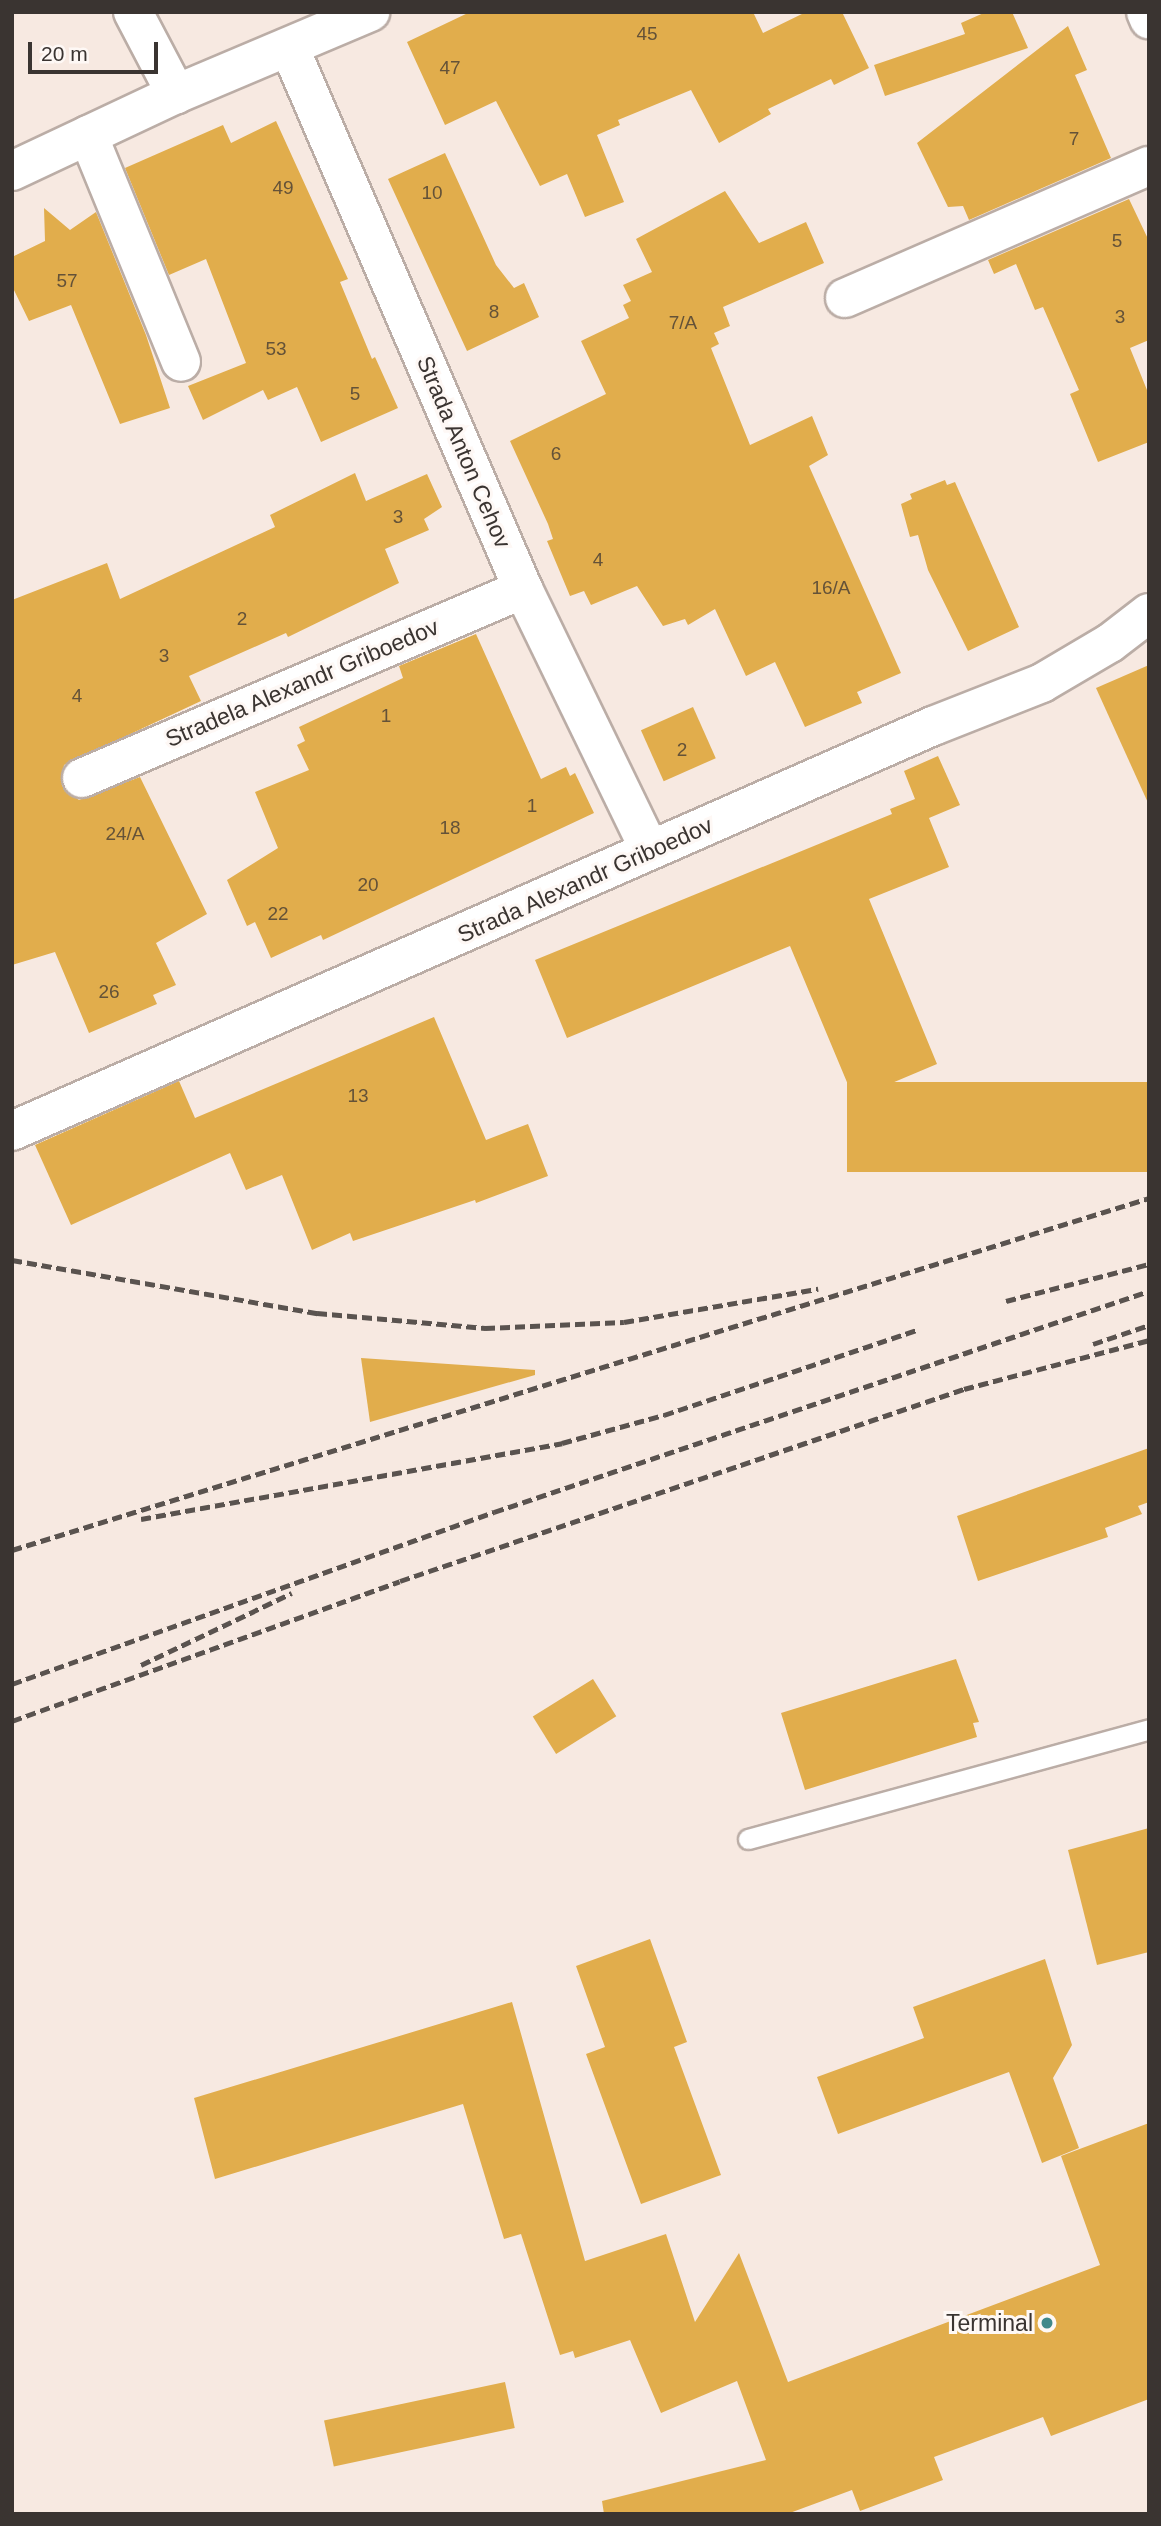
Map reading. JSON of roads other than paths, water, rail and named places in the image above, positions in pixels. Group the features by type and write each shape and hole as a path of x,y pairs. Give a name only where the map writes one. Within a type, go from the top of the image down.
{"street":[{"path":"133,12 176,94"},
{"path":"12,171 176,94 290,49 370,12"},
{"path":"1146,12 1149,19"},
{"name":"Strada Anton Cehov","path":"290,49 523,589 650,850"},
{"path":"88,135 181,362"},
{"path":"845,298 1149,166"},
{"name":"Stradela Alexandr Griboedov","path":"82,778 523,589"},
{"name":"Strada Alexandr Griboedov","path":"12,1131 650,850 1042,683 1110,643 1149,613"}],"lane":[{"path":"748,1839 1149,1729"}],"railway":[{"path":"12,1550 1149,1198"},
{"path":"12,1260 317,1313 485,1328 624,1322 818,1289"},
{"path":"1006,1301 1149,1264"},
{"path":"12,1684 494,1512 1149,1291"},
{"path":"1093,1344 1149,1325"},
{"path":"141,1519 562,1443 664,1415 917,1330"},
{"path":"12,1721 400,1581 964,1389 1149,1340"},
{"path":"141,1665 292,1593"}],"place":[{"name":"Terminal","path":"1047,2323"}]}
